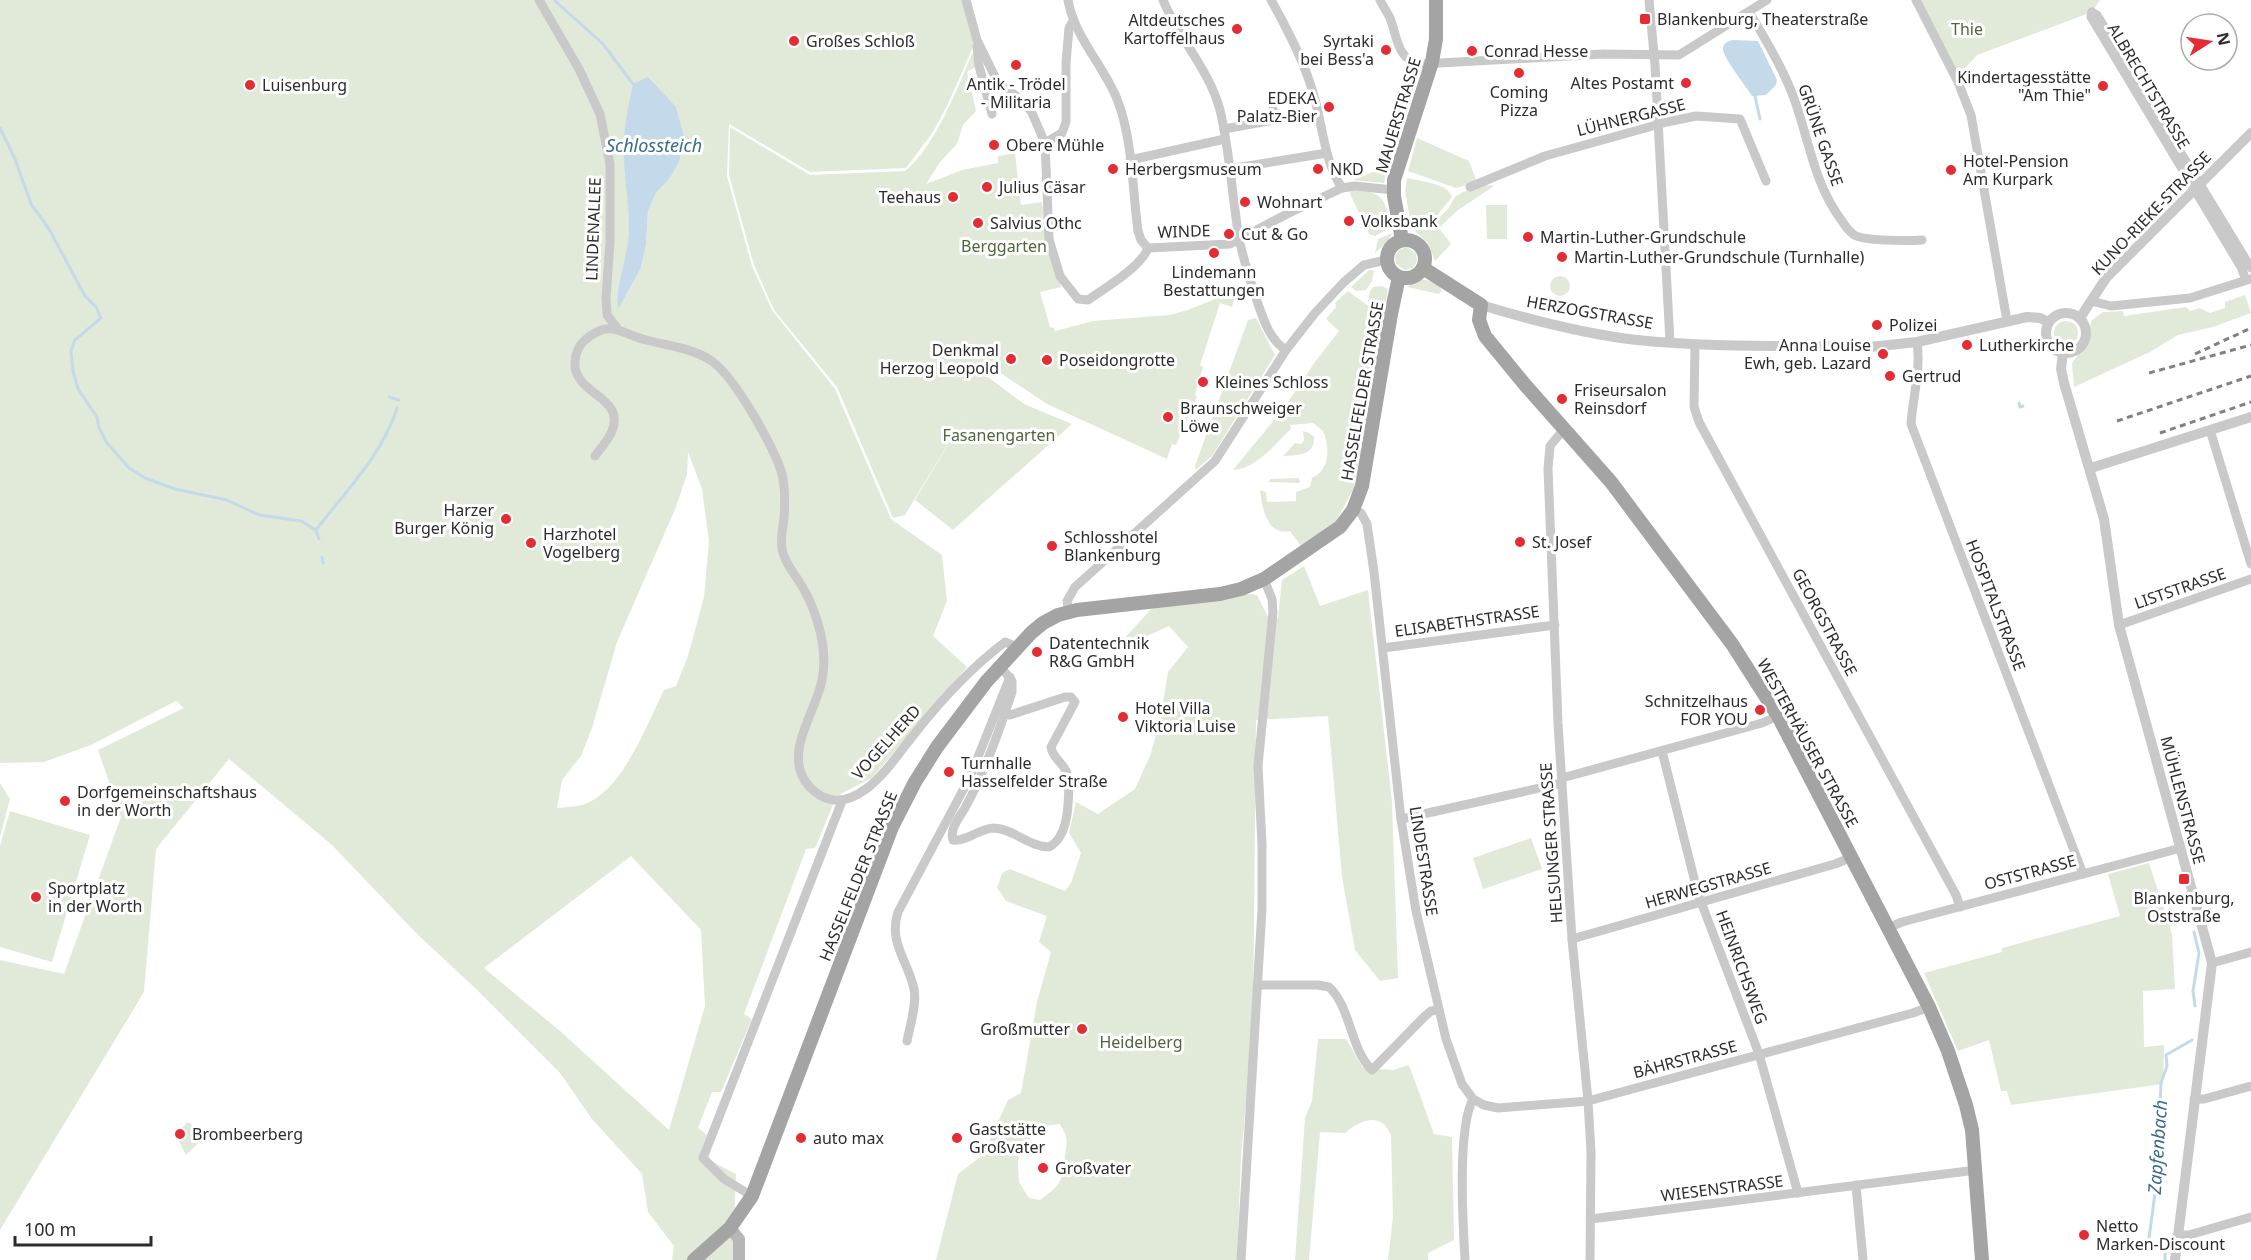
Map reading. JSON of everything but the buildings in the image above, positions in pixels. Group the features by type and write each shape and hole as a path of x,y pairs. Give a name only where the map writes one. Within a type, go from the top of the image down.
{"main road":[{"name":"MAUERSTRASSE","path":"1402,240 1393,190 1397,167 1432,62 1436,39 1437,0"},
{"path":"1402,240 1411,240 1421,247 1425,259 1423,268 1414,277 1399,278 1389,269 1386,260 1390,248 1402,240"},
{"name":"HERZOGSTRASSE","path":"1423,268 1481,305"},
{"name":"HASSELFELDER STRASSE","path":"694,1260 730,1228 752,1196 892,827 915,782 962,711 1017,647 1043,623 1069,612 1220,594 1241,589 1264,579 1329,536 1347,519 1360,492 1365,469 1388,327 1399,278"},
{"name":"WESTERHÄUSER STRASSE","path":"1481,305 1479,320 1485,336 1611,482 1752,673 1778,716 1852,857 1929,1007 1944,1041 1966,1105 1972,1131 1982,1260"},
{"path":"730,1228 739,1239 739,1260"}],"street":[{"name":"LINDENALLEE","path":"539,0 579,69 600,114 607,141 610,164 610,233 606,298 607,315 617,328"},
{"path":"966,0 977,40 997,81 1025,104 1032,113 1045,143 1062,133 1066,123 1066,63 1069,28 1072,21"},
{"path":"1068,0 1072,21 1116,97 1126,130 1138,231 1148,248"},
{"path":"1164,0 1174,22 1208,78 1217,102 1244,263 1266,324 1279,346 1286,350"},
{"path":"1380,0 1390,18 1401,52 1410,61 1421,64 1613,54 1679,55 1767,0"},
{"path":"1649,0 1670,342"},
{"path":"1916,0 1958,82 1971,115 2007,321"},
{"path":"1272,1 1298,54 1314,96 1327,153 1342,188 1362,186 1393,190"},
{"name":"GRÜNE GASSE","path":"1749,12 1784,74 1796,105 1818,182 1837,214 1857,236 1873,240 1922,240"},
{"name":"ALBRECHTSTRASSE","path":"2248,280 2197,187 2097,15 2092,12 2091,17 2197,187 2251,268"},
{"path":"977,40 979,66 992,114"},
{"path":"1130,160 1274,120 1273,109"},
{"name":"LÜHNERGASSE","path":"1470,187 1545,156 1658,124 1696,116 1740,119 1766,181"},
{"name":"KUNO-RIEKE-STRASSE","path":"2080,318 2106,278 2251,133"},
{"name":"WINDE","path":"1045,143 1050,239 1060,276 1077,299 1088,300 1106,288 1143,257 1148,248 1230,244 1342,188"},
{"path":"1229,169 1327,153"},
{"path":"1069,612 1067,601 1075,587 1215,461 1286,350 1315,313 1351,275 1369,263 1386,260"},
{"path":"2091,301 2111,306 2190,298 2248,280"},
{"name":"HERZOGSTRASSE","path":"1481,305 1517,316 1635,340 1695,344 1870,347 1917,342 2033,317 2048,322"},
{"path":"2063,313 2073,314 2080,318 2086,330 2084,340 2076,351 2062,353 2053,349 2047,341 2045,332 2048,322 2063,313"},
{"path":"595,456 613,430 614,419 612,408 579,380 575,373 575,355 586,339 597,332 617,328 646,340 681,348 713,362 732,382 776,460 783,477 785,500 782,549 786,562 811,602 823,649 823,679 805,727 798,762 801,775 810,788 827,799 842,801 703,1158 724,1179 752,1196"},
{"name":"HOSPITALSTRASSE","path":"1917,342 1919,366 1911,424 2083,874"},
{"name":"GEORGSTRASSE","path":"1695,344 1694,401 1699,422 1956,895 1960,907"},
{"name":"MÜHLENSTRASSE","path":"2062,353 2061,369 2064,383 2091,468 2105,527 2119,625 2211,963 2175,1260"},
{"path":"2091,468 2251,417"},
{"name":"HELSUNGER STRASSE","path":"1564,429 1553,439 1547,457 1572,939 1588,1101 1590,1260"},
{"path":"2210,430 2251,564"},
{"name":"LINDESTRASSE","path":"1353,510 1361,513 1367,524 1401,819 1416,911 1438,1010 1454,1064 1462,1084 1473,1099"},
{"path":"1241,1260 1258,985 1262,844 1258,766 1273,612 1272,599 1264,579"},
{"name":"LISTSTRASSE","path":"2119,625 2251,579"},
{"name":"ELISABETHSTRASSE","path":"1383,648 1555,625"},
{"name":"VOGELHERD","path":"842,801 869,787 926,719 988,654 1005,642 1017,647"},
{"path":"1000,666 1014,685 968,804 954,825 951,836 953,840 959,841 972,834 996,828 1037,847 1049,847 1058,839 1065,824 1069,780 1065,769 1051,752 1051,747 1075,702 1071,697 1065,697 1010,715 1005,713"},
{"path":"907,1041 915,994 894,936 893,925 970,777 1010,677"},
{"path":"1401,819 1562,780 1762,723 1778,716"},
{"name":"HEINRICHSWEG","path":"1662,751 1701,903 1759,1054 1798,1193"},
{"name":"OSTSTRASSE","path":"1888,928 1902,922 2181,848"},
{"name":"HERWEGSTRASSE","path":"1572,939 1835,864 1852,857"},
{"path":"2211,963 2251,951"},
{"path":"1258,985 1329,987 1338,999 1363,1059 1372,1070 1424,1017 1431,1011 1438,1010"},
{"name":"BÄHRSTRASSE","path":"1588,1101 1913,1014 1929,1007"},
{"path":"2194,1099 2204,1099 2251,1086"},
{"path":"1465,1260 1463,1167 1467,1115 1473,1099 1484,1105 1498,1108 1588,1101"},
{"name":"WIESENSTRASSE","path":"1591,1219 1976,1170"},
{"path":"1856,1185 1863,1260"},
{"path":"2178,1235 2189,1235 2251,1217"}],"green space":[{"path":"0,0 962,0 974,45 933,132 906,168 810,172 729,124 727,176 752,266 772,310 835,389 891,519 942,555 947,601 933,636 967,667 872,778 842,793 833,805 815,848 806,849 744,1014 752,1019 721,1092 712,1092 698,1128 707,1135 701,1150 709,1160 736,1174 733,1260 672,1260 674,1246 648,1212 642,1174 592,1119 560,1073 417,934 332,845 229,759 156,849 144,992 0,1230 0,960 64,974 121,817 98,750 184,708 176,701 91,745 44,762 0,763","holes":["683,152 670,178 656,193 648,211 646,245 641,268 618,308 618,294 629,238 629,200","688,452 702,489 709,541 704,597 688,656 676,686 664,690 642,737 611,785 599,796 585,804 557,808 562,780 581,756 592,728 617,642 676,507 687,474","631,856 701,930 705,1006 669,1130 560,1031 484,968"]},
{"name":"Thie","path":"1920,0 2100,0 2092,12 1977,55 1959,75"},
{"path":"975,47 977,66 967,72 976,111 963,125 957,144 940,162 926,184 962,170 998,163 998,156 1015,153 1021,205 1042,202 1047,238 1061,287 1040,292 1050,327 1055,331 1093,321 1170,315 1235,291 1236,293 1232,307 1220,303 1200,365 1203,367 1195,395 1197,396 1176,445 1172,444 1167,459 1047,404 996,370 988,377 1024,404 1072,424 953,530 915,500 968,411 905,515 893,518 837,387 774,310 754,265 729,175 730,127 810,175 905,171 916,161 936,131"},
{"path":"1417,138 1469,161 1477,182 1456,188 1408,171"},
{"path":"1373,172 1386,173 1384,183 1353,180"},
{"path":"1407,178 1439,186 1449,192 1452,197 1435,218 1411,224 1405,191"},
{"path":"1485,185 1494,186 1458,210 1439,228 1451,244 1435,261 1428,243 1413,229 1432,225 1447,210 1456,196"},
{"path":"1351,191 1376,194 1387,209 1392,227 1375,236 1369,234 1350,194"},
{"path":"1486,205 1507,205 1507,239 1487,239"},
{"path":"1392,233 1389,241 1375,253 1378,239"},
{"path":"1406,247 1416,253 1417,261 1413,268 1405,270 1396,264 1395,256 1399,250"},
{"path":"1369,270 1374,271 1372,281 1366,290 1356,291 1351,287"},
{"path":"1560,276 1567,279 1570,286 1567,293 1560,296 1553,293 1550,286 1553,279"},
{"path":"1417,280 1431,281 1442,290 1439,294 1407,287"},
{"path":"1382,286 1388,289 1385,310 1368,302 1373,287"},
{"path":"1348,291 1371,308 1384,313 1354,488 1335,523 1301,546 1290,531 1282,531 1271,525 1264,512 1260,490 1266,492 1267,502 1296,501 1296,492 1310,487 1312,478 1322,470 1325,464 1327,444 1323,431 1313,423 1290,425 1291,429 1265,455 1250,465 1233,470 1284,408 1339,331 1326,319 1336,307 1335,303"},
{"path":"2245,295 2251,313 2213,327 2178,335 2150,352 2074,387 2072,363 2089,341 2091,321 2103,312 2123,311 2124,316 2186,307 2190,311 2200,308 2210,313 2225,308 2225,302"},
{"path":"1256,318 1275,355 1212,456 1196,470 1195,466 1248,320"},
{"path":"2066,321 2075,324 2078,333 2075,342 2066,345 2057,342 2054,333 2057,324"},
{"path":"1303,431 1314,437 1312,448 1304,453 1283,456 1295,443 1301,444 1304,441"},
{"path":"1299,478 1298,483 1268,482 1271,479"},
{"name":"Heidelberg","path":"1304,566 1320,606 1368,590 1392,802 1398,978 1380,981 1355,950 1342,877 1328,716 1256,720 1253,1025 1241,1157 1237,1260 936,1260 958,1174 983,1155 1008,1100 1021,1093 1037,1002 1051,952 1039,942 1047,916 1006,901 997,888 1002,873 1010,869 1065,891 1071,883 1081,853 1069,833 1076,802 1098,814 1135,789 1150,756 1160,721 1168,672 1188,647 1169,626 1147,636 1124,639 1151,609 1231,597 1243,593 1257,595 1268,617 1278,618 1282,580","holes":["1060,1124 1067,1142 1060,1182 1040,1200 1029,1198 1019,1182 1018,1161 1023,1146 1043,1126"]},
{"path":"0,783 10,799 0,837"},
{"name":"Sportplatz in der Worth","path":"10,811 90,835 52,962 0,947 0,846"},
{"path":"1531,838 1542,869 1483,889 1473,858"},
{"path":"2149,863 2172,934 2175,989 2143,991 2144,1047 2164,1045 2163,1084 2011,1105 2007,1091 2001,1091 1989,1040 1958,1051 1924,973 2002,952 2002,948 2120,916 2108,874"},
{"path":"1318,1039 1346,1039 1363,1068 1393,1070 1409,1065 1434,1134 1452,1137 1454,1240 1428,1253 1428,1260 1388,1260 1393,1217 1391,1135 1382,1123 1370,1120 1357,1124 1345,1133 1320,1132 1309,1260 1295,1260 1305,1118 1312,1101"},
{"path":"188,1122 207,1135 186,1155 175,1134"}],"water":[{"path":"1733,40 1758,41 1777,80 1776,85 1766,95 1752,96 1727,59 1723,47"},
{"name":"Schlossteich","path":"648,77 676,107 685,141 679,162 670,178 656,193 648,211 646,245 641,268 618,309 618,294 629,230 624,164 625,127 633,84"}],"waterway":[{"path":"555,1 603,44 633,84"},
{"name":"Zapfenbach","path":"1755,96 1760,119"},
{"path":"0,128 15,159 31,204 49,229 85,296 96,307 101,318 75,340 71,351 78,389 97,417 99,428 107,443 129,468 145,478 175,489 227,500 259,515 301,521 316,530 319,539"},
{"path":"389,397 399,400"},
{"name":"Zapfenbach","path":"2019,403 2020,407 2023,406"},
{"path":"316,530 373,457 391,425 397,408"},
{"path":"322,557 323,563"},
{"name":"Zapfenbach","path":"2194,932 2199,953 2193,991 2195,1006"},
{"name":"Zapfenbach","path":"2165,1260 2165,1248 2149,1241 2159,1164 2161,1083 2167,1066 2166,1055 2192,1040"}],"railway":[{"path":"2195,354 2251,328"},
{"path":"2149,373 2251,345"},
{"path":"2117,421 2251,376"},
{"path":"2160,433 2251,402"}],"place":[{"name":"Blankenburg, Theaterstraße","path":"1645,19"},
{"name":"Altdeutsches Kartoffelhaus","path":"1237,29"},
{"name":"Großes Schloß","path":"794,41"},
{"name":"Syrtaki bei Bess'a","path":"1386,50"},
{"name":"Conrad Hesse","path":"1472,51"},
{"name":"Antik - Trödel - Militaria","path":"1016,65"},
{"name":"Coming Pizza","path":"1519,73"},
{"name":"Altes Postamt","path":"1686,83"},
{"name":"Luisenburg","path":"250,85"},
{"name":"Kindertagesstätte \"Am Thie\"","path":"2103,86"},
{"name":"EDEKA Palatz-Bier","path":"1329,107"},
{"name":"Obere Mühle","path":"994,145"},
{"name":"Herbergsmuseum","path":"1113,169"},
{"name":"NKD","path":"1318,169"},
{"name":"Hotel-Pension Am Kurpark","path":"1951,170"},
{"name":"Julius Cäsar","path":"987,187"},
{"name":"Teehaus","path":"953,197"},
{"name":"Wohnart","path":"1245,202"},
{"name":"Volksbank","path":"1349,221"},
{"name":"Salvius Othc","path":"978,223"},
{"name":"Cut & Go","path":"1229,234"},
{"name":"Martin-Luther-Grundschule","path":"1528,237"},
{"name":"Lindemann Bestattungen","path":"1214,253"},
{"name":"Martin-Luther-Grundschule (Turnhalle)","path":"1562,257"},
{"name":"Polizei","path":"1877,325"},
{"name":"Lutherkirche","path":"1967,345"},
{"name":"Anna Louise Ewh, geb. Lazard","path":"1883,354"},
{"name":"Denkmal Herzog Leopold","path":"1011,359"},
{"name":"Poseidongrotte","path":"1047,360"},
{"name":"Gertrud","path":"1890,376"},
{"name":"Kleines Schloss","path":"1203,382"},
{"name":"Friseursalon Reinsdorf","path":"1562,399"},
{"name":"Braunschweiger Löwe","path":"1168,417"},
{"name":"Harzer Burger König","path":"506,519"},
{"name":"St. Josef","path":"1520,542"},
{"name":"Harzhotel Vogelberg","path":"531,543"},
{"name":"Schlosshotel Blankenburg","path":"1052,546"},
{"name":"Datentechnik R&G GmbH","path":"1037,652"},
{"name":"Schnitzelhaus FOR YOU","path":"1760,710"},
{"name":"Hotel Villa Viktoria Luise","path":"1123,717"},
{"name":"Turnhalle Hasselfelder Straße","path":"949,772"},
{"name":"Dorfgemeinschaftshaus in der Worth","path":"65,801"},
{"name":"Blankenburg, Oststraße","path":"2184,879"},
{"name":"Sportplatz in der Worth","path":"36,897"},
{"name":"Großmutter","path":"1082,1029"},
{"name":"Brombeerberg","path":"180,1134"},
{"name":"auto max","path":"801,1138"},
{"name":"Gaststätte Großvater","path":"957,1138"},
{"name":"Großvater","path":"1043,1168"},
{"name":"Netto Marken-Discount","path":"2084,1235"}],"park label":[{"name":"Berggarten","path":"1004,246"},
{"name":"Fasanengarten","path":"999,435"}]}
